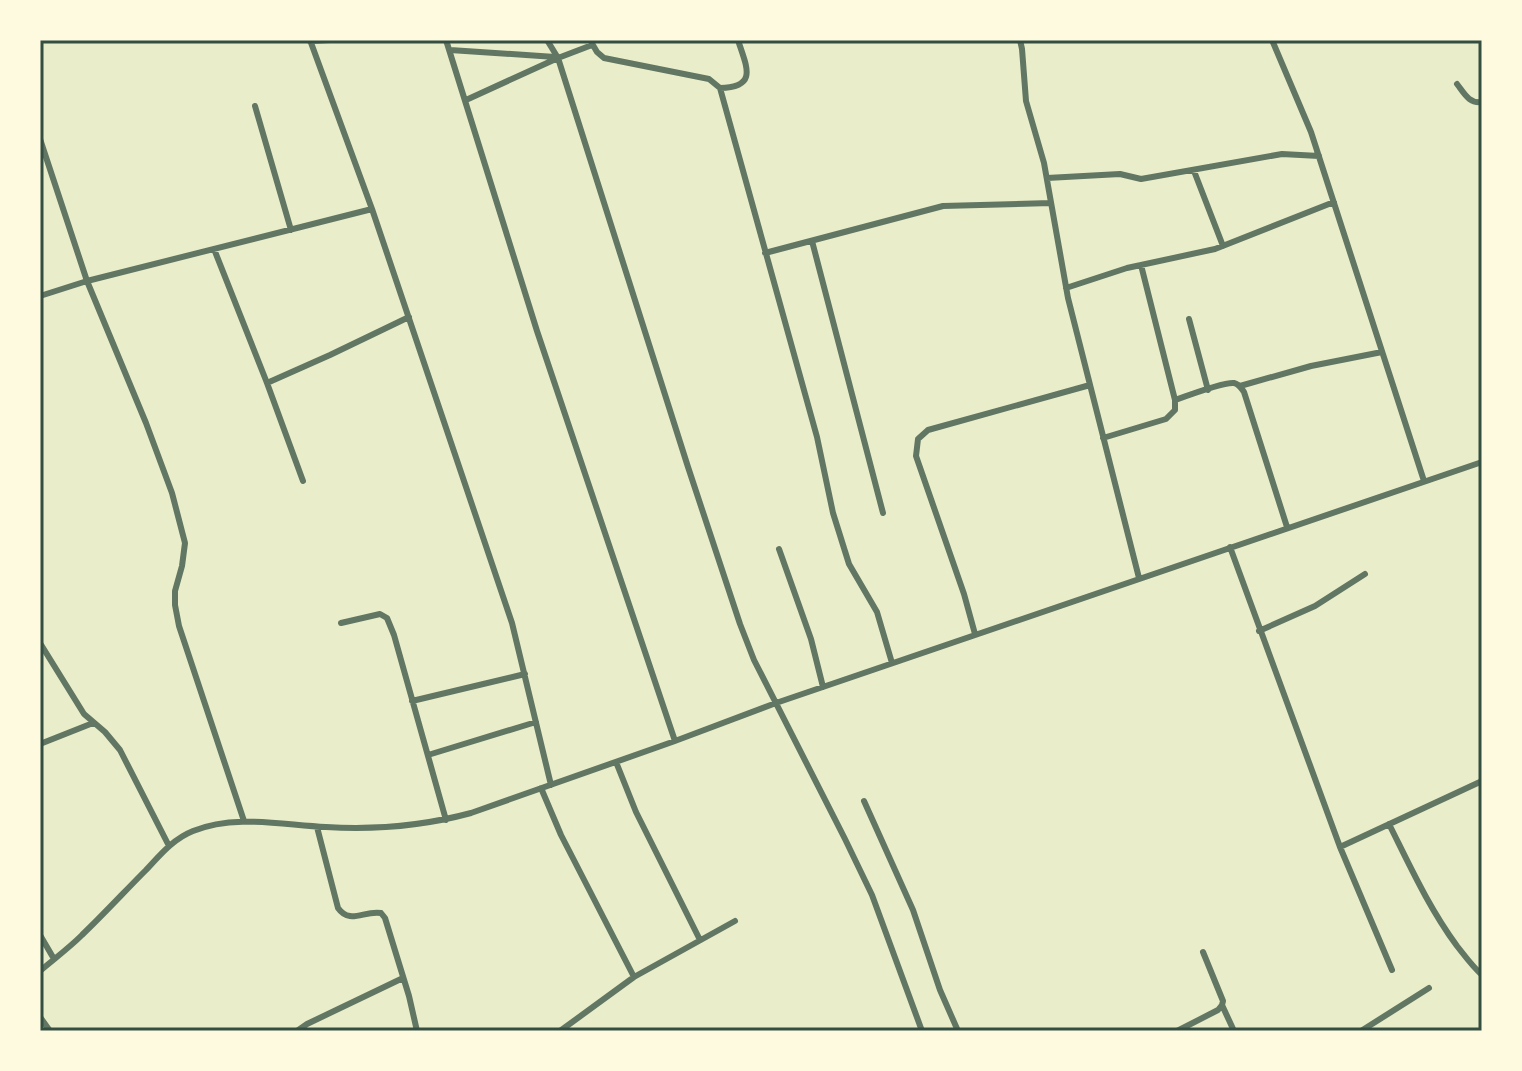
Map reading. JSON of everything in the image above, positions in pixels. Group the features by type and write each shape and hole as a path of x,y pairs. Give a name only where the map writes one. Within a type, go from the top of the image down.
{"street":[{"path":"329,40 310,40 372,209 512,623 551,785"},
{"path":"446,40 537,331 675,741"},
{"path":"547,40 558,58 740,624 754,660 872,895 922,1031"},
{"path":"720,88 739,86 745,81 746,65 738,40"},
{"path":"1020,40 1026,101 1044,163 1066,288 1139,578"},
{"path":"1272,40 1311,132 1424,481"},
{"path":"466,100 591,42 604,58 709,79 720,88 817,437 836,523 849,564 877,612 892,663"},
{"path":"450,50 558,58"},
{"path":"1457,84 1470,101 1482,102"},
{"path":"255,106 291,230"},
{"path":"40,139 87,281 172,493 185,543 175,591 177,616 244,821"},
{"path":"1047,178 1120,174 1141,179 1282,154 1319,156"},
{"path":"1194,171 1223,246"},
{"path":"1066,288 1141,265 1223,246 1334,202"},
{"path":"765,253 943,206 1051,203"},
{"path":"40,296 87,281 372,209"},
{"path":"812,241 883,513"},
{"path":"214,249 303,481"},
{"path":"1103,438 1166,419 1175,410 1141,265"},
{"path":"267,383 409,317"},
{"path":"1189,319 1208,390"},
{"path":"1240,386 1311,366 1382,352"},
{"path":"1175,400 1234,383 1240,386 1287,527"},
{"path":"975,634 916,456 918,439 928,430 1090,385"},
{"path":"40,971 80,937 169,846 191,831 244,821 374,828 446,820 975,634 1481,464"},
{"path":"1230,547 1340,847 1392,970"},
{"path":"779,549 811,639 823,687"},
{"path":"1259,631 1315,606 1365,574"},
{"path":"341,623 380,614 387,618 446,820"},
{"path":"40,643 77,703 120,750 169,846"},
{"path":"412,701 525,674"},
{"path":"428,755 536,722"},
{"path":"40,744 93,723"},
{"path":"616,762 636,812 700,940"},
{"path":"1340,847 1482,781"},
{"path":"541,788 561,835 634,977"},
{"path":"864,801 910,901 940,990 958,1031"},
{"path":"1389,824 1431,908 1482,975"},
{"path":"317,827 338,908 343,915 348,917 372,912 381,913 385,918 417,1031"},
{"path":"560,1031 634,977 735,921"},
{"path":"40,935 54,959"},
{"path":"1203,952 1234,1031"},
{"path":"297,1031 403,978"},
{"path":"1361,1031 1429,988"},
{"path":"1177,1031 1222,1005"},
{"path":"40,1017 50,1031"}]}
